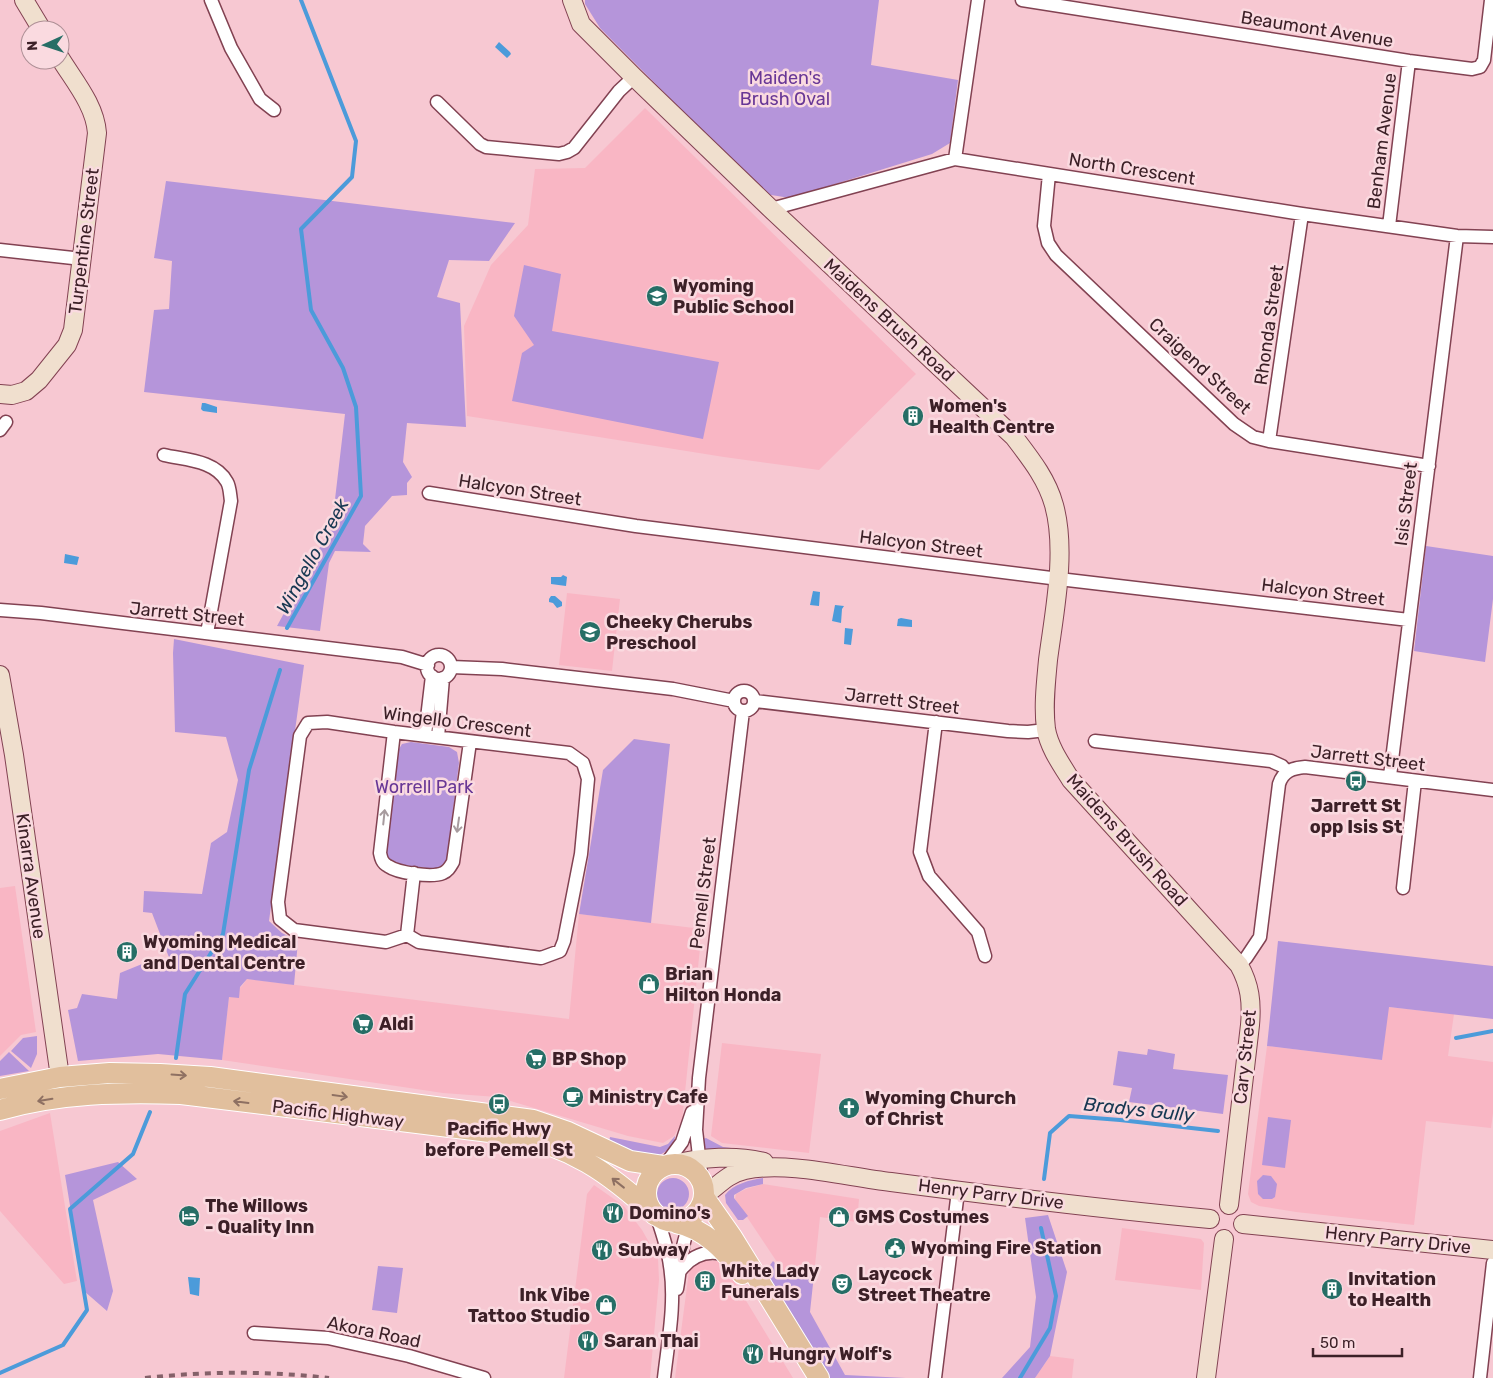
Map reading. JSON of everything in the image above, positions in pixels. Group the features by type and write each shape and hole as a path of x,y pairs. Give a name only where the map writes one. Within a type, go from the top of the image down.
{"main road":[{"name":"Pacific Highway","path":"0,1089 60,1077 110,1073 210,1077 533,1120 568,1132 630,1161 685,1166 693,1170 685,1209 623,1187 598,1169 558,1148 529,1138 181,1094 86,1095 41,1101 0,1110"},
{"path":"60,1077 64,1083 71,1086 134,1084 181,1094"},
{"path":"668,1165 652,1175 646,1188 647,1202 685,1209 732,1237 819,1378"},
{"path":"685,1209 730,1258 749,1285 806,1378"}],"street":[{"path":"24,0 36,20"},
{"path":"211,0 231,48 260,99 274,110"},
{"name":"Maidens Brush Road","path":"572,0 581,24 771,209 1014,437 1041,472 1054,504 1059,531 1059,579 1046,679 1046,730 1055,754 1071,780 1239,965"},
{"path":"955,159 978,0"},
{"name":"Beaumont Avenue","path":"1022,0 1409,61 1472,69 1480,67 1484,60 1491,0"},
{"name":"Benham Avenue","path":"1389,226 1409,61"},
{"name":"Turpentine Street","path":"0,394 12,395 26,391 38,380 67,345 73,330 97,133 96,121 91,108 67,70"},
{"path":"437,102 480,144 486,147 559,154 574,148 618,91 634,77"},
{"name":"North Crescent","path":"771,209 955,159 1302,214 1457,236 1493,238"},
{"name":"Craigend Street","path":"1050,174 1044,226 1048,243 1056,255 1234,424 1253,437 1270,441 1429,466"},
{"name":"Rhonda Street","path":"1270,441 1302,214"},
{"name":"Isis Street","path":"1390,776 1457,236"},
{"path":"0,250 82,259"},
{"path":"164,455 204,464 216,469 227,483 231,501 207,633"},
{"name":"Halcyon Street","path":"429,493 636,526 1059,579 1409,620"},
{"name":"Jarrett Street","path":"0,610 41,613 402,657 434,673"},
{"path":"432,736 434,673 431,659 440,655 447,658 451,667 450,673 434,673"},
{"path":"451,667 502,669 654,687 734,701"},
{"name":"Kinarra Avenue","path":"0,675 60,1077"},
{"path":"746,691 752,695 755,701 751,709 743,712 737,709 734,701 737,694 746,691"},
{"name":"Jarrett Street","path":"755,701 1008,731 1028,732 1046,730"},
{"name":"Pemell Street","path":"664,1378 672,1289 670,1265 699,1159 696,1130 699,1078 743,712"},
{"name":"Wingello Crescent","path":"327,722 394,732 569,753 583,763 588,779 581,854 564,941 560,951 541,958 419,942 407,936 386,942 294,930 280,919 278,902 300,736 308,723 327,722"},
{"path":"936,722 920,852 929,876 978,932 986,956"},
{"path":"394,732 380,853 382,860 387,866 399,871 414,873 441,874 449,870 453,862 470,742"},
{"name":"Jarrett Street","path":"1095,741 1271,761 1282,766 1287,772 1305,767 1493,790"},
{"path":"1239,965 1260,937 1279,784 1287,772"},
{"path":"1403,888 1415,781"},
{"path":"407,936 414,873"},
{"name":"Cary Street","path":"1229,1205 1252,1008 1250,991 1239,965"},
{"name":"Pemell Street","path":"668,1165 685,1135 699,1078"},
{"name":"Henry Parry Drive","path":"668,1165 699,1159 749,1159 767,1163 773,1167"},
{"name":"Henry Parry Drive","path":"685,1209 732,1174 745,1170 773,1167 958,1191 1210,1220"},
{"path":"935,1378 958,1191"},
{"path":"1229,1205 1238,1210 1243,1218 1243,1224 1235,1237 1224,1239 1215,1234 1210,1225 1210,1220 1211,1214 1219,1207 1229,1205"},
{"name":"Pemell Street","path":"670,1315 680,1270 684,1240 685,1209"},
{"name":"Henry Parry Drive","path":"1243,1224 1493,1250"},
{"path":"1206,1378 1224,1239"},
{"path":"680,1270 690,1260 704,1253 716,1252 730,1258"},
{"path":"1480,1378 1493,1263"},
{"name":"Akora Road","path":"254,1333 328,1338 409,1356 484,1378"}],"shaded area":[{"name":"Wyoming Public School","path":"645,108 916,374 819,470 724,457 467,416 464,326 491,265 528,225 535,169 585,168"},
{"name":"Cheeky Cherubs Preschool","path":"567,593 620,599 612,671 559,665"},
{"path":"15,886 36,1032 21,1035 0,1056 0,888"},
{"path":"579,914 702,929 682,1121 674,1136 663,1143 628,1136 497,1097 443,1093 222,1060 229,996 242,986 247,979 569,1019"},
{"path":"1388,1007 1454,1014 1448,1056 1493,1062 1493,1113 1491,1128 1426,1121 1414,1225 1296,1212 1259,1206 1251,1202 1248,1194 1267,1046 1382,1060"},
{"path":"722,1043 821,1054 809,1153 722,1143 711,1136"},
{"path":"50,1113 77,1281 64,1284 0,1211 0,1131"},
{"path":"763,1184 859,1199 857,1222 820,1217 815,1265 797,1277 785,1274 735,1199 736,1194"},
{"path":"594,1185 624,1206 642,1230 658,1258 659,1280 650,1378 564,1378 587,1194"},
{"path":"1122,1228 1201,1239 1204,1243 1201,1290 1115,1280"},
{"path":"705,1261 719,1261 729,1269 731,1276 793,1378 675,1378 689,1271 695,1264"},
{"path":"1050,1356 1074,1359 1072,1378 1035,1378"}],"green space":[{"name":"Maiden's Brush Oval","path":"585,0 879,0 871,65 958,80 950,143 932,154 790,198 765,194 600,28 585,4"},
{"path":"166,181 515,223 489,261 449,260 437,297 460,303 466,427 407,423 403,462 412,477 407,483 407,495 392,496 365,526 363,544 371,552 335,551 329,563 320,631 277,626 332,525 345,414 144,392 154,310 169,309 172,261 154,258"},
{"path":"524,265 561,274 552,331 719,362 703,439 512,401 522,353 534,345 514,316"},
{"path":"1426,546 1493,556 1493,599 1485,662 1414,651"},
{"path":"174,639 304,665 269,921 282,933 298,941 294,985 247,979 240,987 239,998 229,997 222,1060 158,1054 78,1061 68,1010 77,1008 82,994 117,999 120,973 147,962 150,969 170,960 152,913 143,912 144,891 202,894 211,843 227,832 238,780 226,737 175,732"},
{"path":"634,739 670,744 651,923 579,914 603,770"},
{"name":"Worrell Park","path":"411,742 449,747 457,752 459,763 447,859 442,867 434,869 394,864 388,859 385,851 396,754 402,744"},
{"path":"1278,941 1493,966 1493,1019 1389,1007 1382,1060 1267,1046"},
{"path":"37,1036 37,1054 31,1068 11,1051 23,1038"},
{"path":"1148,1049 1175,1054 1173,1069 1228,1075 1223,1114 1129,1102 1132,1088 1113,1085 1118,1051 1147,1055"},
{"path":"9,1052 29,1071 0,1076 0,1061"},
{"path":"1268,1117 1291,1120 1285,1168 1262,1165"},
{"path":"675,1136 668,1149 662,1154 655,1156 639,1155 609,1142 610,1137 660,1147 668,1144"},
{"path":"706,1138 723,1147 765,1152 765,1154 708,1152 704,1146 703,1139"},
{"path":"118,1162 137,1179 93,1200 113,1291 107,1311 84,1291 65,1175"},
{"path":"1263,1175 1271,1176 1277,1184 1275,1197 1272,1199 1263,1199 1258,1194 1257,1181"},
{"path":"673,1178 679,1179 684,1183 688,1188 688,1200 684,1205 679,1209 673,1210 667,1209 662,1205 658,1200 657,1194 658,1188 662,1183 667,1179"},
{"path":"763,1178 763,1184 746,1188 734,1195 734,1198 748,1216 743,1220 738,1220 726,1203 725,1195 737,1185"},
{"path":"1048,1215 1067,1272 1050,1356 1035,1378 1002,1378 1030,1347 1036,1297 1025,1218"},
{"path":"773,1261 785,1274 797,1277 815,1265 810,1312 845,1375 906,1378 830,1378 765,1272"},
{"path":"378,1266 403,1268 397,1313 372,1310"}],"water":[{"path":"499,42 511,54 507,58 495,47"},
{"path":"202,403 217,407 217,413 203,411 201,409"},
{"path":"65,554 79,557 77,565 64,563"},
{"path":"563,575 567,577 566,586 551,584 551,577 561,577"},
{"path":"813,591 820,592 819,606 810,605"},
{"path":"551,596 555,596 562,602 562,606 557,608 553,603 549,602"},
{"path":"835,605 844,606 841,623 832,621"},
{"path":"898,619 912,620 912,627 897,626"},
{"path":"845,628 853,629 851,645 844,644"},
{"path":"188,1277 200,1278 199,1296 190,1294"}],"waterway":[{"name":"Wingello Creek","path":"287,628 361,496 356,407 343,368 311,310 301,229 352,177 356,141 301,0"},
{"name":"Wingello Creek","path":"176,1058 185,994 223,934 249,770 280,670"},
{"name":"Bradys Gully","path":"1456,1038 1493,1031"},
{"name":"Wingello Creek","path":"0,1373 63,1345 87,1310 70,1209 133,1154 150,1112"},
{"name":"Bradys Gully","path":"1044,1179 1050,1133 1069,1116 1218,1131"},
{"name":"Bradys Gully","path":"1020,1378 1050,1328 1056,1296 1041,1228"}],"railway":[{"path":"145,1378 237,1373 329,1378"}],"place":[{"name":"Wyoming Public School","path":"657,296"},
{"name":"Women's Health Centre","path":"913,416"},
{"name":"Cheeky Cherubs Preschool","path":"590,632"},
{"name":"Jarrett St opp Isis St","path":"1356,781"},
{"name":"Wyoming Medical and Dental Centre","path":"127,952"},
{"name":"Brian Hilton Honda","path":"649,984"},
{"name":"Aldi","path":"363,1024"},
{"name":"BP Shop","path":"536,1059"},
{"name":"Ministry Cafe","path":"573,1097"},
{"name":"Pacific Hwy before Pemell St","path":"499,1104"},
{"name":"Wyoming Church of Christ","path":"849,1108"},
{"name":"Domino's","path":"613,1213"},
{"name":"The Willows - Quality Inn","path":"189,1216"},
{"name":"GMS Costumes","path":"839,1217"},
{"name":"Wyoming Fire Station","path":"895,1248"},
{"name":"Subway","path":"602,1250"},
{"name":"White Lady Funerals","path":"705,1281"},
{"name":"Laycock Street Theatre","path":"842,1284"},
{"name":"Invitation to Health","path":"1332,1289"},
{"name":"Ink Vibe Tattoo Studio","path":"606,1305"},
{"name":"Saran Thai","path":"588,1341"},
{"name":"Hungry Wolf's","path":"753,1354"}]}
